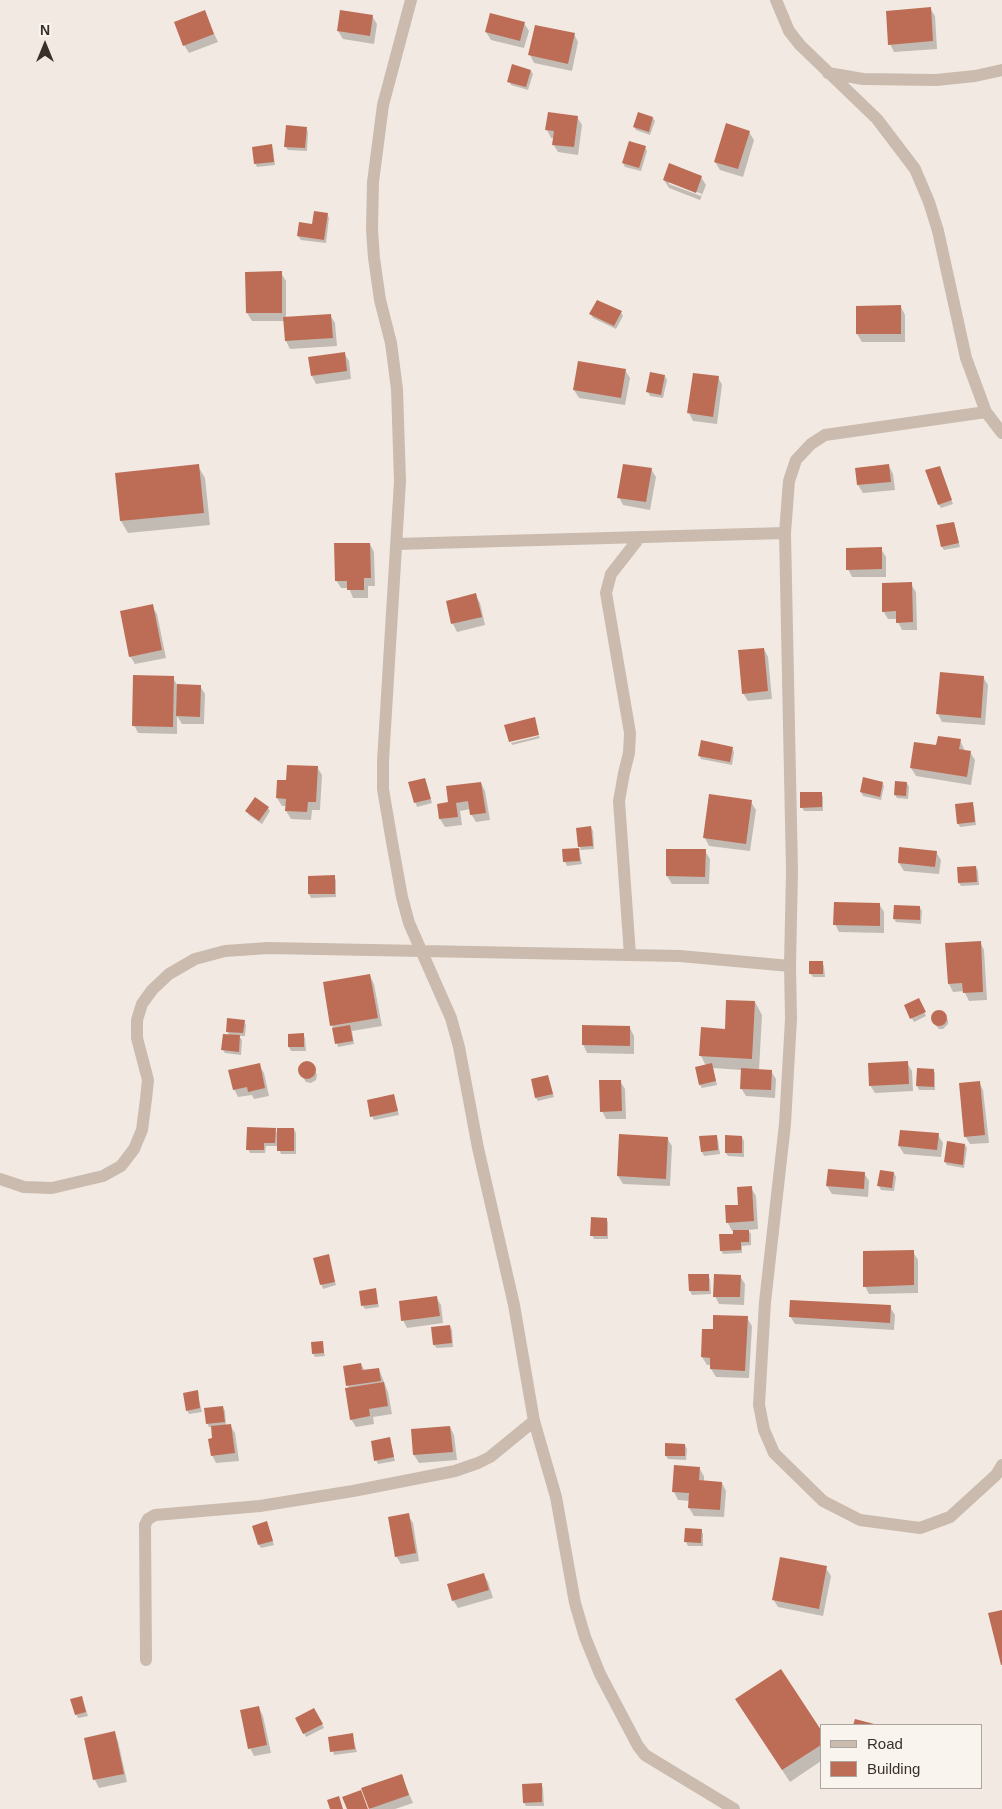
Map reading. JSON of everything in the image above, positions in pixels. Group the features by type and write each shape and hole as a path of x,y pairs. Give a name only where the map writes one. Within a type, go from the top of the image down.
{"street":[{"path":"411,0 383,105 373,182 372,230 380,300 391,343 397,389 400,481 383,761 383,789 402,897 409,923 451,1018 459,1047 478,1148 514,1305 534,1421 556,1497 575,1603 585,1637 600,1674 638,1746 645,1754 734,1809"},
{"path":"776,0 789,31 800,46 877,119 915,169 929,202 938,231 966,358 986,412 1002,433"},
{"path":"828,73 863,79 936,80 975,76 1002,70"},
{"path":"986,412 824,435 811,444 796,460 789,481 784,533 792,851 791,1019 784,1124 765,1302 759,1405 764,1430 774,1453 823,1501 860,1520 920,1528 950,1517 996,1475 1002,1465"},
{"path":"396,544 784,533"},
{"path":"630,955 619,801 629,753 630,733 606,593 611,574 640,537"},
{"path":"0,1179 24,1187 52,1188 103,1176 121,1166 134,1149 142,1130 148,1080 137,1038 137,1020 142,1004 152,990 169,974 195,959 225,951 268,948 680,956 790,966"},
{"path":"146,1660 145,1525 148,1519 155,1515 260,1506 353,1491 455,1471 490,1457 534,1421"}],"building":[{"path":"931,7 933,41 888,45 886,11"},
{"path":"205,10 214,34 183,46 174,22"},
{"path":"340,10 373,15 370,36 337,31"},
{"path":"490,13 525,22 520,41 485,32"},
{"path":"535,25 575,33 568,64 528,55"},
{"path":"512,64 531,70 526,87 507,82"},
{"path":"548,112 578,116 574,147 552,145 554,131 545,130"},
{"path":"638,112 653,117 649,132 633,127"},
{"path":"726,123 750,131 738,169 714,162"},
{"path":"286,125 307,127 305,148 284,147"},
{"path":"629,141 646,146 639,168 622,163"},
{"path":"272,144 274,162 254,164 252,147"},
{"path":"669,163 702,176 696,193 663,180"},
{"path":"314,211 328,213 324,240 297,236 299,222 312,224"},
{"path":"282,271 282,313 246,313 245,272"},
{"path":"597,300 622,311 614,326 589,314"},
{"path":"901,305 901,334 856,334 856,306"},
{"path":"331,314 333,338 285,341 283,317"},
{"path":"345,352 347,371 311,376 308,357"},
{"path":"578,361 626,369 621,398 573,390"},
{"path":"650,372 665,375 661,395 646,392"},
{"path":"693,373 719,376 713,417 687,413"},
{"path":"199,464 204,513 120,521 115,473"},
{"path":"623,464 652,468 646,502 617,498"},
{"path":"889,464 891,482 857,485 855,468"},
{"path":"940,466 952,500 938,505 925,470"},
{"path":"954,522 959,543 941,547 936,525"},
{"path":"334,543 370,543 371,578 364,578 364,590 347,590 347,581 335,581"},
{"path":"882,547 882,569 846,570 846,548"},
{"path":"912,582 913,622 896,623 896,611 882,612 882,583"},
{"path":"476,593 482,617 451,624 446,601"},
{"path":"153,604 162,650 129,657 120,611"},
{"path":"764,648 768,691 742,694 738,650"},
{"path":"940,672 984,676 981,718 936,714"},
{"path":"133,675 174,676 173,727 132,726"},
{"path":"177,684 201,685 200,717 176,716"},
{"path":"535,717 539,735 509,742 504,725"},
{"path":"938,736 961,739 959,749 971,751 967,777 910,768 914,742 936,745"},
{"path":"701,740 733,747 730,762 698,756"},
{"path":"287,765 318,766 316,802 308,802 307,812 285,811 286,799 276,798 277,780 286,780"},
{"path":"863,777 883,782 880,797 860,792"},
{"path":"425,778 431,799 414,803 408,782"},
{"path":"895,781 907,782 906,796 894,795"},
{"path":"481,782 486,813 470,815 468,801 456,803 458,817 439,819 437,804 448,802 446,786"},
{"path":"800,792 822,792 822,807 800,808"},
{"path":"709,794 752,800 746,844 703,838"},
{"path":"255,797 269,807 259,821 245,811"},
{"path":"973,802 975,822 957,824 955,804"},
{"path":"591,826 593,846 578,847 576,828"},
{"path":"899,847 937,851 935,867 898,863"},
{"path":"579,848 580,861 563,862 562,849"},
{"path":"666,849 706,849 705,877 666,876"},
{"path":"976,866 977,882 958,883 957,867"},
{"path":"335,875 335,894 308,894 308,876"},
{"path":"834,902 880,903 880,926 833,925"},
{"path":"894,905 920,906 920,920 893,919"},
{"path":"981,941 983,992 963,993 962,983 948,984 945,943"},
{"path":"809,961 823,961 823,974 809,974"},
{"path":"370,974 378,1018 330,1026 323,982"},
{"path":"919,998 926,1012 910,1019 904,1005"},
{"path":"726,1000 755,1001 752,1059 699,1056 701,1027 725,1029"},
{"path":"939,1010 945,1012 947,1018 945,1024 939,1026 933,1024 931,1018 933,1012"},
{"path":"227,1018 245,1020 243,1033 226,1032"},
{"path":"350,1025 353,1041 335,1044 332,1028"},
{"path":"582,1025 630,1026 630,1046 582,1045"},
{"path":"304,1033 304,1047 288,1047 288,1034"},
{"path":"223,1034 240,1035 239,1052 221,1050"},
{"path":"307,1061 313,1064 316,1070 313,1076 307,1079 301,1076 298,1070 301,1064"},
{"path":"908,1061 909,1084 869,1086 868,1063"},
{"path":"260,1063 265,1088 248,1092 247,1087 233,1090 228,1070"},
{"path":"712,1063 716,1081 699,1085 695,1067"},
{"path":"741,1068 772,1070 771,1090 740,1089"},
{"path":"917,1068 934,1069 934,1087 916,1086"},
{"path":"548,1075 553,1094 535,1098 531,1079"},
{"path":"599,1080 621,1080 622,1111 600,1112"},
{"path":"980,1081 985,1135 964,1137 959,1083"},
{"path":"394,1094 398,1111 370,1117 367,1100"},
{"path":"247,1127 276,1128 275,1143 264,1143 264,1150 246,1150"},
{"path":"277,1128 294,1128 294,1151 277,1151"},
{"path":"900,1130 939,1133 937,1150 898,1146"},
{"path":"619,1134 668,1137 666,1179 617,1176"},
{"path":"717,1135 718,1150 701,1152 699,1136"},
{"path":"725,1135 742,1136 742,1153 725,1153"},
{"path":"947,1141 965,1144 963,1165 944,1162"},
{"path":"828,1169 865,1172 864,1189 826,1186"},
{"path":"880,1170 894,1172 892,1188 877,1186"},
{"path":"752,1186 754,1221 726,1223 725,1205 738,1205 737,1187"},
{"path":"591,1217 607,1218 607,1236 590,1236"},
{"path":"733,1230 749,1230 749,1242 741,1242 741,1250 720,1251 719,1234 733,1234"},
{"path":"914,1250 914,1285 863,1287 863,1251"},
{"path":"329,1254 335,1282 320,1285 313,1258"},
{"path":"688,1274 709,1274 709,1291 689,1291"},
{"path":"714,1274 741,1275 740,1297 713,1297"},
{"path":"376,1288 378,1304 361,1306 359,1291"},
{"path":"437,1296 440,1316 401,1321 399,1301"},
{"path":"790,1300 891,1305 890,1323 789,1317"},
{"path":"713,1315 748,1316 745,1371 710,1369 710,1358 701,1357 702,1329 713,1329"},
{"path":"450,1325 452,1343 433,1345 431,1327"},
{"path":"323,1341 324,1353 312,1354 311,1342"},
{"path":"361,1363 362,1370 379,1368 381,1381 346,1386 343,1366"},
{"path":"384,1382 388,1406 369,1409 370,1416 350,1420 345,1388"},
{"path":"198,1390 200,1408 186,1411 183,1393"},
{"path":"223,1406 225,1422 206,1424 204,1408"},
{"path":"231,1424 235,1453 211,1456 208,1439 212,1438 211,1426"},
{"path":"450,1426 453,1452 413,1455 411,1429"},
{"path":"390,1437 394,1457 374,1461 371,1441"},
{"path":"665,1443 685,1444 685,1456 665,1456"},
{"path":"674,1465 700,1467 699,1480 722,1482 720,1510 688,1508 689,1493 672,1492"},
{"path":"409,1513 416,1553 395,1557 388,1517"},
{"path":"267,1521 273,1541 258,1545 252,1526"},
{"path":"685,1528 702,1529 701,1543 684,1542"},
{"path":"780,1557 827,1566 819,1609 772,1600"},
{"path":"484,1573 489,1590 452,1601 447,1584"},
{"path":"1002,1610 1002,1665 1001,1665 988,1613"},
{"path":"781,1669 820,1728 820,1746 782,1770 735,1699"},
{"path":"82,1696 86,1712 75,1715 70,1699"},
{"path":"259,1706 267,1745 248,1749 240,1710"},
{"path":"314,1708 323,1724 303,1734 295,1718"},
{"path":"855,1719 874,1724 853,1724"},
{"path":"115,1731 124,1774 93,1780 84,1738"},
{"path":"353,1733 355,1749 330,1752 328,1737"},
{"path":"402,1774 409,1795 369,1809 361,1788"},
{"path":"542,1783 542,1802 523,1803 522,1784"},
{"path":"361,1790 368,1809 347,1809 342,1797"},
{"path":"339,1796 343,1809 330,1809 327,1800"}]}
